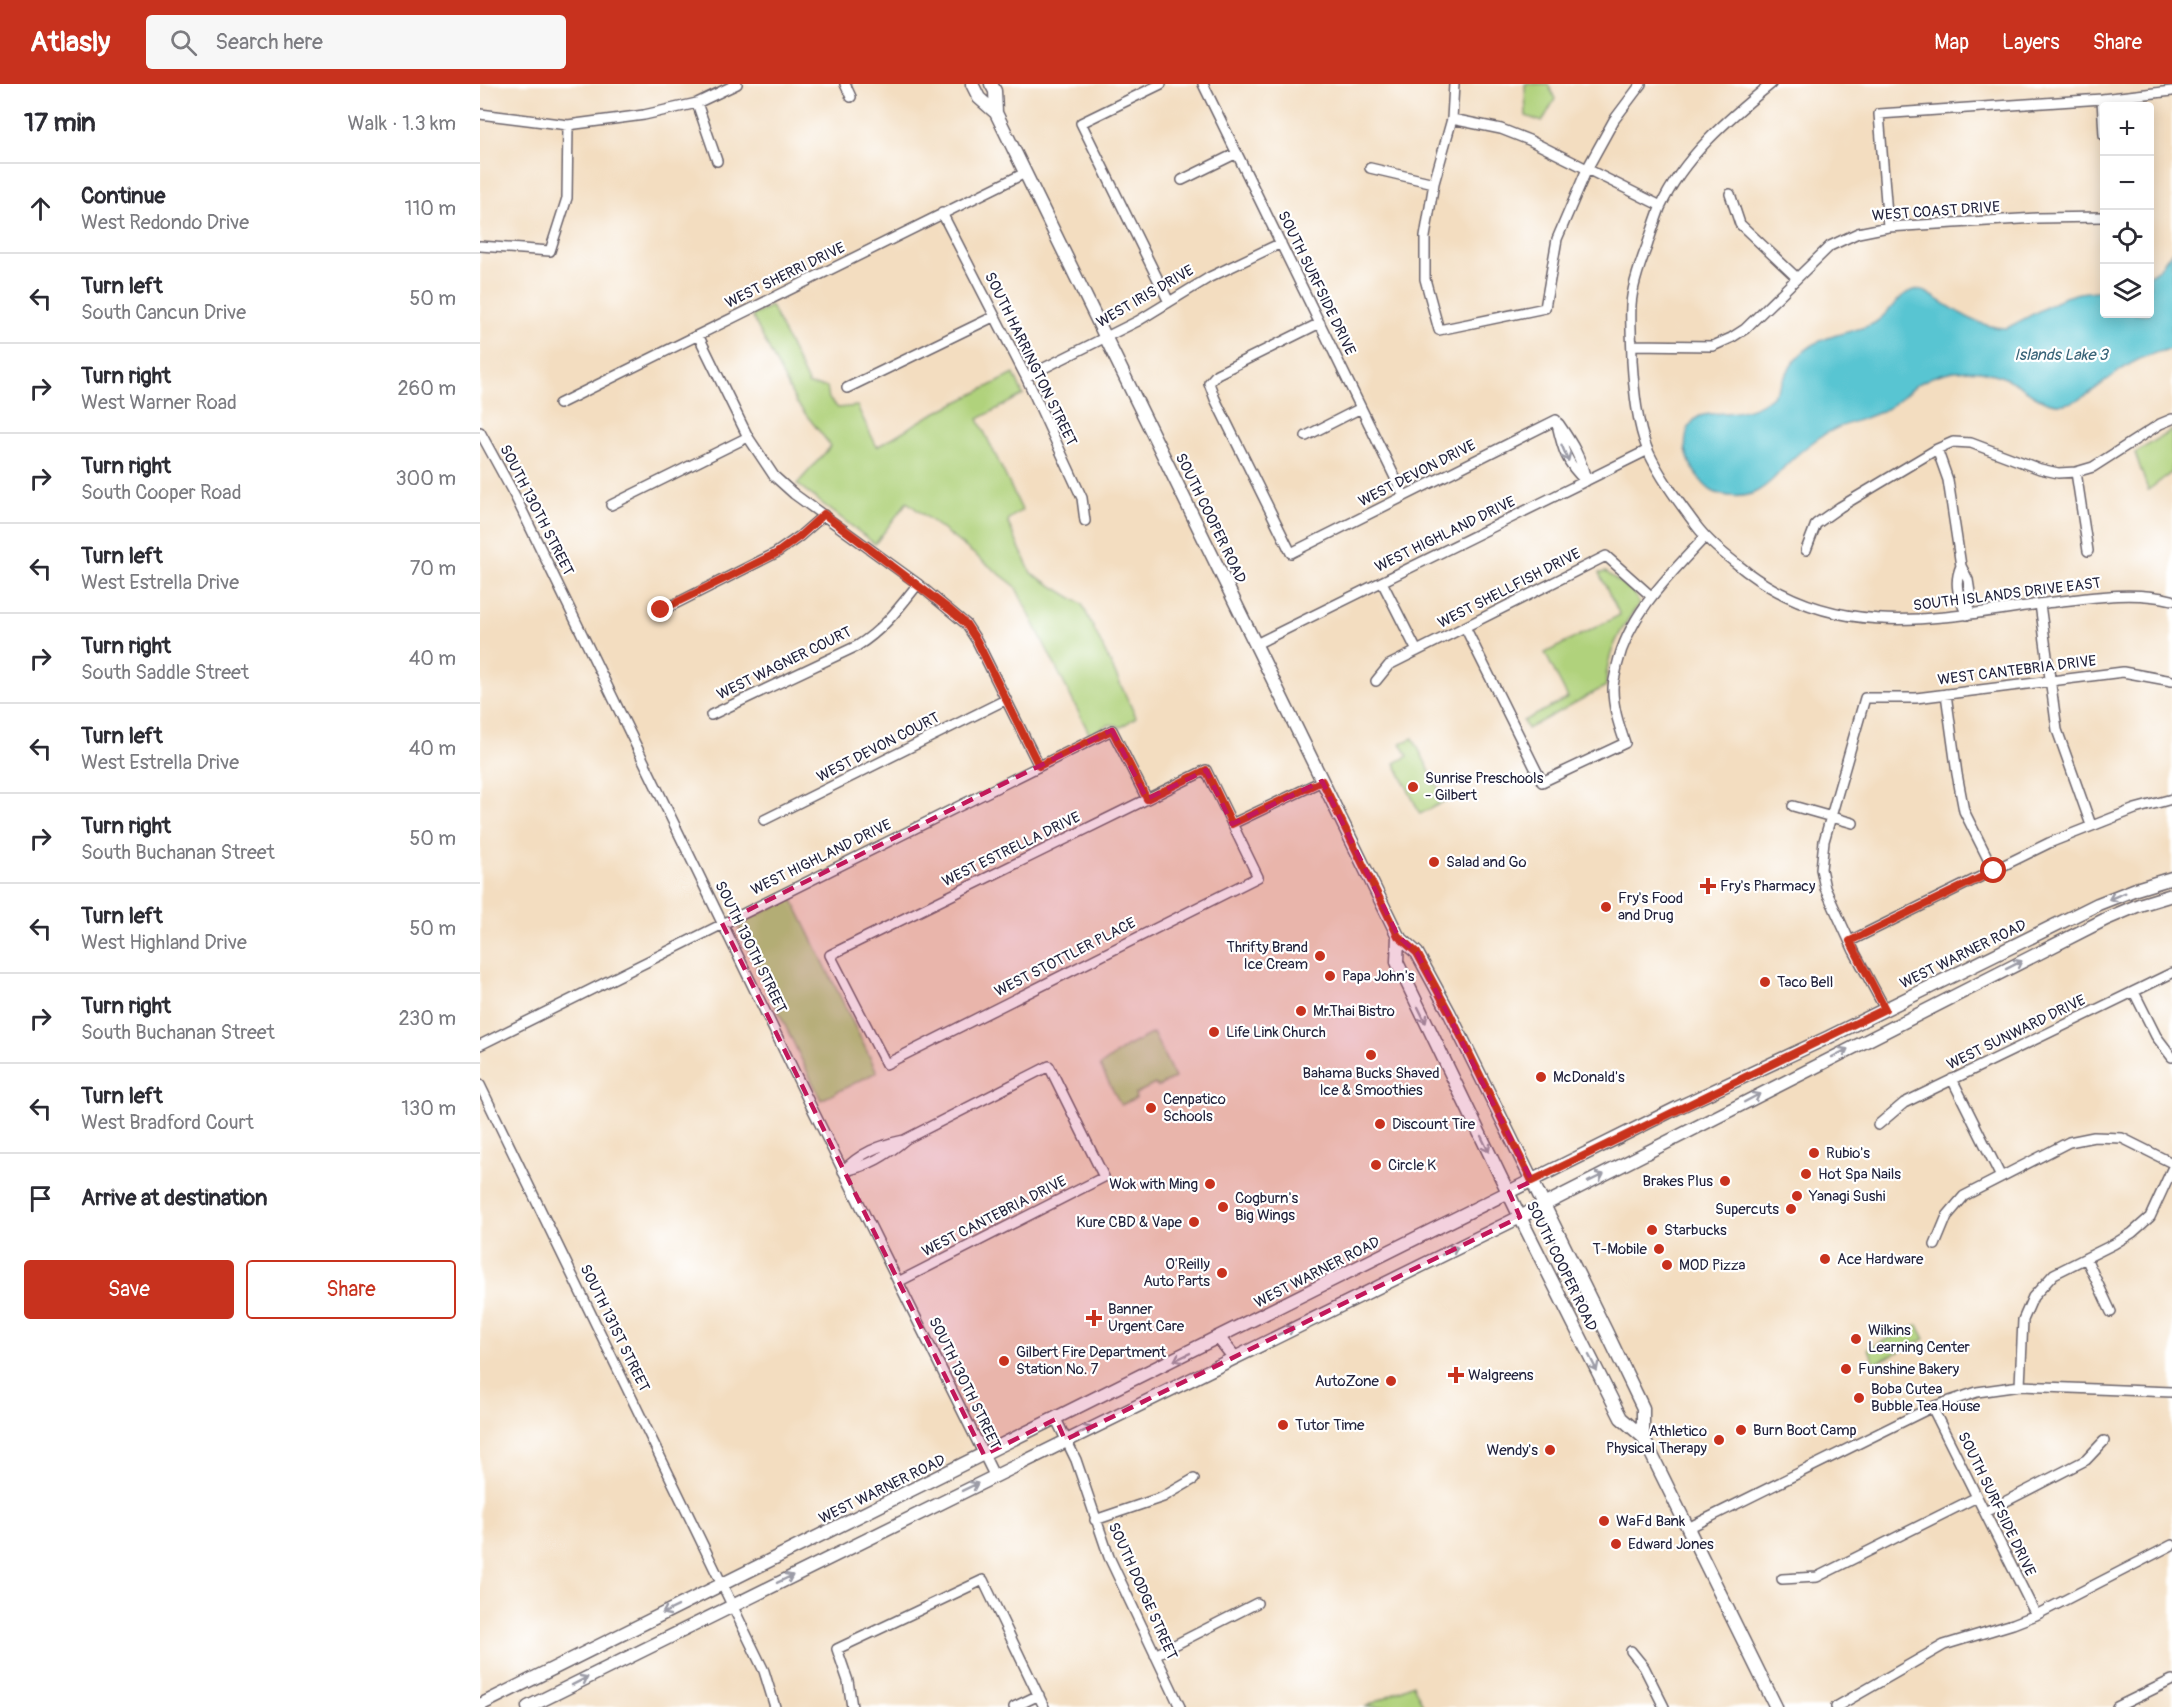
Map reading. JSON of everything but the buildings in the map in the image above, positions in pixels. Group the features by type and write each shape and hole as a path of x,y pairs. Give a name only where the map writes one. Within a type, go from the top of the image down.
{"main road":[{"name":"SOUTH COOPER ROAD","path":"972,84 979,98 996,113 1398,936 1417,953 1449,1012 1643,1408 1643,1437"},
{"name":"SOUTH COOPER ROAD","path":"991,84 995,91 996,113"},
{"name":"WEST WARNER ROAD","path":"480,1705 1509,1192 2098,904 2172,878"},
{"path":"528,1707 1520,1217 2106,919 2139,905 2172,895"},
{"name":"SOUTH COOPER ROAD","path":"1398,936 1397,962 1520,1217 1621,1418 1643,1437 1776,1707"},
{"path":"1778,1061 1788,1079"},
{"path":"1219,1338 1234,1357"}],"street":[{"path":"480,114 567,125 644,115 697,103 737,84"},
{"path":"845,84 851,97"},
{"path":"1161,84 1081,123 1169,302"},
{"name":"SOUTH SURFSIDE DRIVE","path":"1203,84 1404,496"},
{"path":"1454,84 1452,119 1434,183 1425,237 1425,279 1439,330 1545,308 1557,239 1587,169 1614,120 1641,84"},
{"name":"SOUTH ISLANDS DRIVE EAST","path":"1771,84 1734,114 1703,145 1682,172 1661,206 1642,260 1631,304 1633,382 1639,419 1648,450 1670,490 1705,537 1762,583 1787,596 1861,619 1896,620 1967,615 2085,598 2157,596 2172,600"},
{"path":"1888,227 1878,114 2102,99 2172,91"},
{"path":"697,103 717,161"},
{"path":"1452,119 1501,129 1519,136 1661,206"},
{"path":"480,246 550,251 567,198 567,125"},
{"path":"1182,180 1237,153"},
{"path":"1370,168 1434,183"},
{"name":"WEST SHERRI DRIVE","path":"560,404 1025,173"},
{"path":"1730,194 1740,224 1796,278"},
{"name":"SOUTH HARRINGTON STREET","path":"942,213 993,317 1026,377 1082,498 1085,521"},
{"name":"WEST COAST DRIVE","path":"1632,345 1713,346 1731,338 1745,329 1830,246 1858,233 1888,227 2037,218 2100,217"},
{"name":"WEST IRIS DRIVE","path":"1026,377 1138,321 1210,276 1281,243"},
{"path":"847,388 993,317"},
{"name":"WEST DEVON DRIVE","path":"1320,323 1217,374 1209,383 1291,553 1556,420 1583,464 1586,481"},
{"path":"698,334 748,437 774,476 794,494 918,584 966,624 977,641 1039,766"},
{"path":"1306,436 1361,408"},
{"path":"1806,550 1816,524 1840,507 1937,449 1953,442 1971,443 2040,469 2058,473 2076,472 2093,467 2160,423 2172,418"},
{"name":"SOUTH 130TH STREET","path":"480,432 516,498 843,1171 994,1475"},
{"path":"610,505 748,437"},
{"path":"1937,449 1948,480 1961,566 1956,578 1958,598 1967,615"},
{"name":"WEST HIGHLAND DRIVE","path":"1256,644 1648,450"},
{"path":"2076,472 2088,551"},
{"path":"661,610 777,553 824,514"},
{"path":"1465,627 1542,782 1625,743 1616,715 1613,687 1624,647 1632,628 1651,596 1705,537"},
{"name":"WEST SHELLFISH DRIVE","path":"1376,681 1389,666 1606,556 1651,596"},
{"path":"1382,582 1417,651"},
{"name":"WEST WAGNER COURT","path":"711,715 857,646 893,616 918,584"},
{"path":"2040,604 2057,730 2091,825"},
{"name":"WEST CANTEBRIA DRIVE","path":"1830,818 1865,698 1916,698 2123,672 2172,681"},
{"path":"1946,694 1964,811 1994,871"},
{"name":"WEST DEVON COURT","path":"764,820 1005,700"},
{"name":"WEST HIGHLAND DRIVE","path":"480,1045 1112,730 1147,799"},
{"name":"WEST ESTRELLA DRIVE","path":"885,1064 830,955 1206,770 1232,824"},
{"path":"1232,824 1322,781"},
{"path":"1850,941 2049,843 2135,809 2172,799"},
{"path":"1793,806 1852,823"},
{"path":"1830,818 1824,841 1821,869 1825,888 1885,1009"},
{"name":"WEST STOTTLER PLACE","path":"885,1064 1258,877 1232,824"},
{"name":"WEST SUNWARD DRIVE","path":"1878,1125 1904,1103 2172,973"},
{"path":"2134,992 2156,1036 2172,1057"},
{"name":"WEST CANTEBRIA DRIVE","path":"843,1171 859,1168 888,1154 906,1139 1049,1066 1104,1177 898,1282"},
{"path":"1952,1079 2001,1177"},
{"name":"SOUTH 131ST STREET","path":"480,1085 723,1584 764,1671 775,1707"},
{"path":"1935,1245 1947,1216 1964,1196 2069,1142 2094,1137 2122,1138 2172,1163"},
{"path":"2020,1386 2023,1320 2033,1297 2054,1274 2132,1233 2150,1217 2172,1169"},
{"path":"2086,1258 2111,1312"},
{"path":"1688,1528 1932,1407 1984,1390 2020,1386 2172,1392"},
{"name":"SOUTH SURFSIDE DRIVE","path":"1932,1407 2036,1615"},
{"name":"SOUTH DODGE STREET","path":"1056,1419 1087,1490 1109,1557 1180,1707"},
{"path":"1985,1512 2086,1460 2104,1441"},
{"path":"1095,1520 1163,1497 1194,1479"},
{"path":"1782,1579 1817,1577 1977,1497"},
{"path":"1836,1707 1944,1645 2036,1615 2172,1545"},
{"path":"852,1707 848,1681 837,1649 983,1580 1044,1707"},
{"path":"1155,1655 1257,1603"},
{"path":"1631,1651 1644,1668 1664,1707"},
{"path":"2118,1707 2172,1680"},
{"path":"1014,1707 1039,1695"}],"highlighted area":[{"path":"1112,730 1147,799 1206,770 1232,824 1322,781 1398,936 1417,953 1532,1181 1509,1192 1520,1217 1065,1440 1056,1419 984,1455 722,923"}],"green space":[{"path":"1525,84 1548,84 1555,99 1542,122 1526,116"},
{"path":"771,306 809,385 827,387 829,399 838,408 857,406 877,447 927,417 1014,374 1023,395 978,419 1022,510 1009,519 1008,523 1031,573 1082,604 1136,717 1121,727 1109,725 1090,735 1015,586 907,502 875,544 797,484 831,446 796,402 752,316"},
{"path":"2172,430 2172,472 2148,490 2135,453"},
{"path":"1606,572 1635,594 1639,604 1615,642 1608,663 1606,686 1527,729 1523,721 1568,698 1545,653 1620,615 1599,573"},
{"path":"1413,738 1445,801 1420,814 1395,763 1408,756 1401,743"},
{"path":"792,898 877,1072 821,1100 739,929 743,922"},
{"path":"1153,1033 1175,1078 1157,1087 1155,1084 1135,1094 1136,1098 1121,1105 1100,1066 1126,1047"},
{"path":"1918,1325 1925,1339 1876,1363 1868,1348"},
{"path":"1413,1684 1424,1707 1365,1707"}],"water":[{"name":"Islands Lake 3","path":"2172,251 2172,349 2130,364 2079,399 2064,404 2050,403 2004,377 1980,371 1955,371 1931,377 1888,408 1825,434 1797,454 1764,487 1751,494 1728,496 1712,491 1700,479 1688,459 1686,439 1691,424 1698,417 1742,411 1762,403 1775,392 1793,363 1809,347 1827,338 1868,326 1882,317 1901,297 1915,290 1922,290 1973,320 1996,327 2007,328 2065,297 2100,290 2100,318 2154,318 2154,272 2160,268"}],"place":[{"name":"Sunrise Preschools - Gilbert","path":"1413,787"},
{"name":"Salad and Go","path":"1434,862"},
{"name":"Fry's Pharmacy","path":"1708,886"},
{"name":"Fry's Food and Drug","path":"1606,907"},
{"name":"Thrifty Brand Ice Cream","path":"1320,956"},
{"name":"Papa John's","path":"1330,976"},
{"name":"Taco Bell","path":"1765,982"},
{"name":"Mr.Thai Bistro","path":"1301,1011"},
{"name":"Life Link Church","path":"1214,1032"},
{"name":"Bahama Bucks Shaved Ice & Smoothies","path":"1371,1055"},
{"name":"McDonald's","path":"1541,1077"},
{"name":"Cenpatico Schools","path":"1151,1108"},
{"name":"Discount Tire","path":"1380,1124"},
{"name":"Rubio's","path":"1814,1153"},
{"name":"Circle K","path":"1376,1165"},
{"name":"Hot Spa Nails","path":"1806,1174"},
{"name":"Brakes Plus","path":"1725,1181"},
{"name":"Wok with Ming","path":"1210,1184"},
{"name":"Yanagi Sushi","path":"1797,1196"},
{"name":"Cogburn's Big Wings","path":"1223,1207"},
{"name":"Supercuts","path":"1791,1209"},
{"name":"Kure CBD & Vape","path":"1194,1222"},
{"name":"Starbucks","path":"1652,1230"},
{"name":"T-Mobile","path":"1659,1249"},
{"name":"Ace Hardware","path":"1825,1259"},
{"name":"MOD Pizza","path":"1667,1265"},
{"name":"O'Reilly Auto Parts","path":"1222,1273"},
{"name":"Banner Urgent Care","path":"1094,1318"},
{"name":"Wilkins Learning Center","path":"1856,1339"},
{"name":"Gilbert Fire Department Station No. 7","path":"1004,1361"},
{"name":"Funshine Bakery","path":"1846,1369"},
{"name":"Walgreens","path":"1456,1375"},
{"name":"AutoZone","path":"1391,1381"},
{"name":"Boba Cutea Bubble Tea House","path":"1859,1398"},
{"name":"Tutor Time","path":"1283,1425"},
{"name":"Burn Boot Camp","path":"1741,1430"},
{"name":"Athletico Physical Therapy","path":"1719,1440"},
{"name":"Wendy's","path":"1550,1450"},
{"name":"WaFd Bank","path":"1604,1521"},
{"name":"Edward Jones","path":"1616,1544"}],"route":[{"path":"661,610 777,553 824,514 918,584 966,624 977,641 1039,766 1112,730 1147,799 1206,770 1232,824 1322,781 1398,936 1417,953 1449,1012 1532,1181 1677,1108 1885,1009 1850,941 1994,871"}]}
